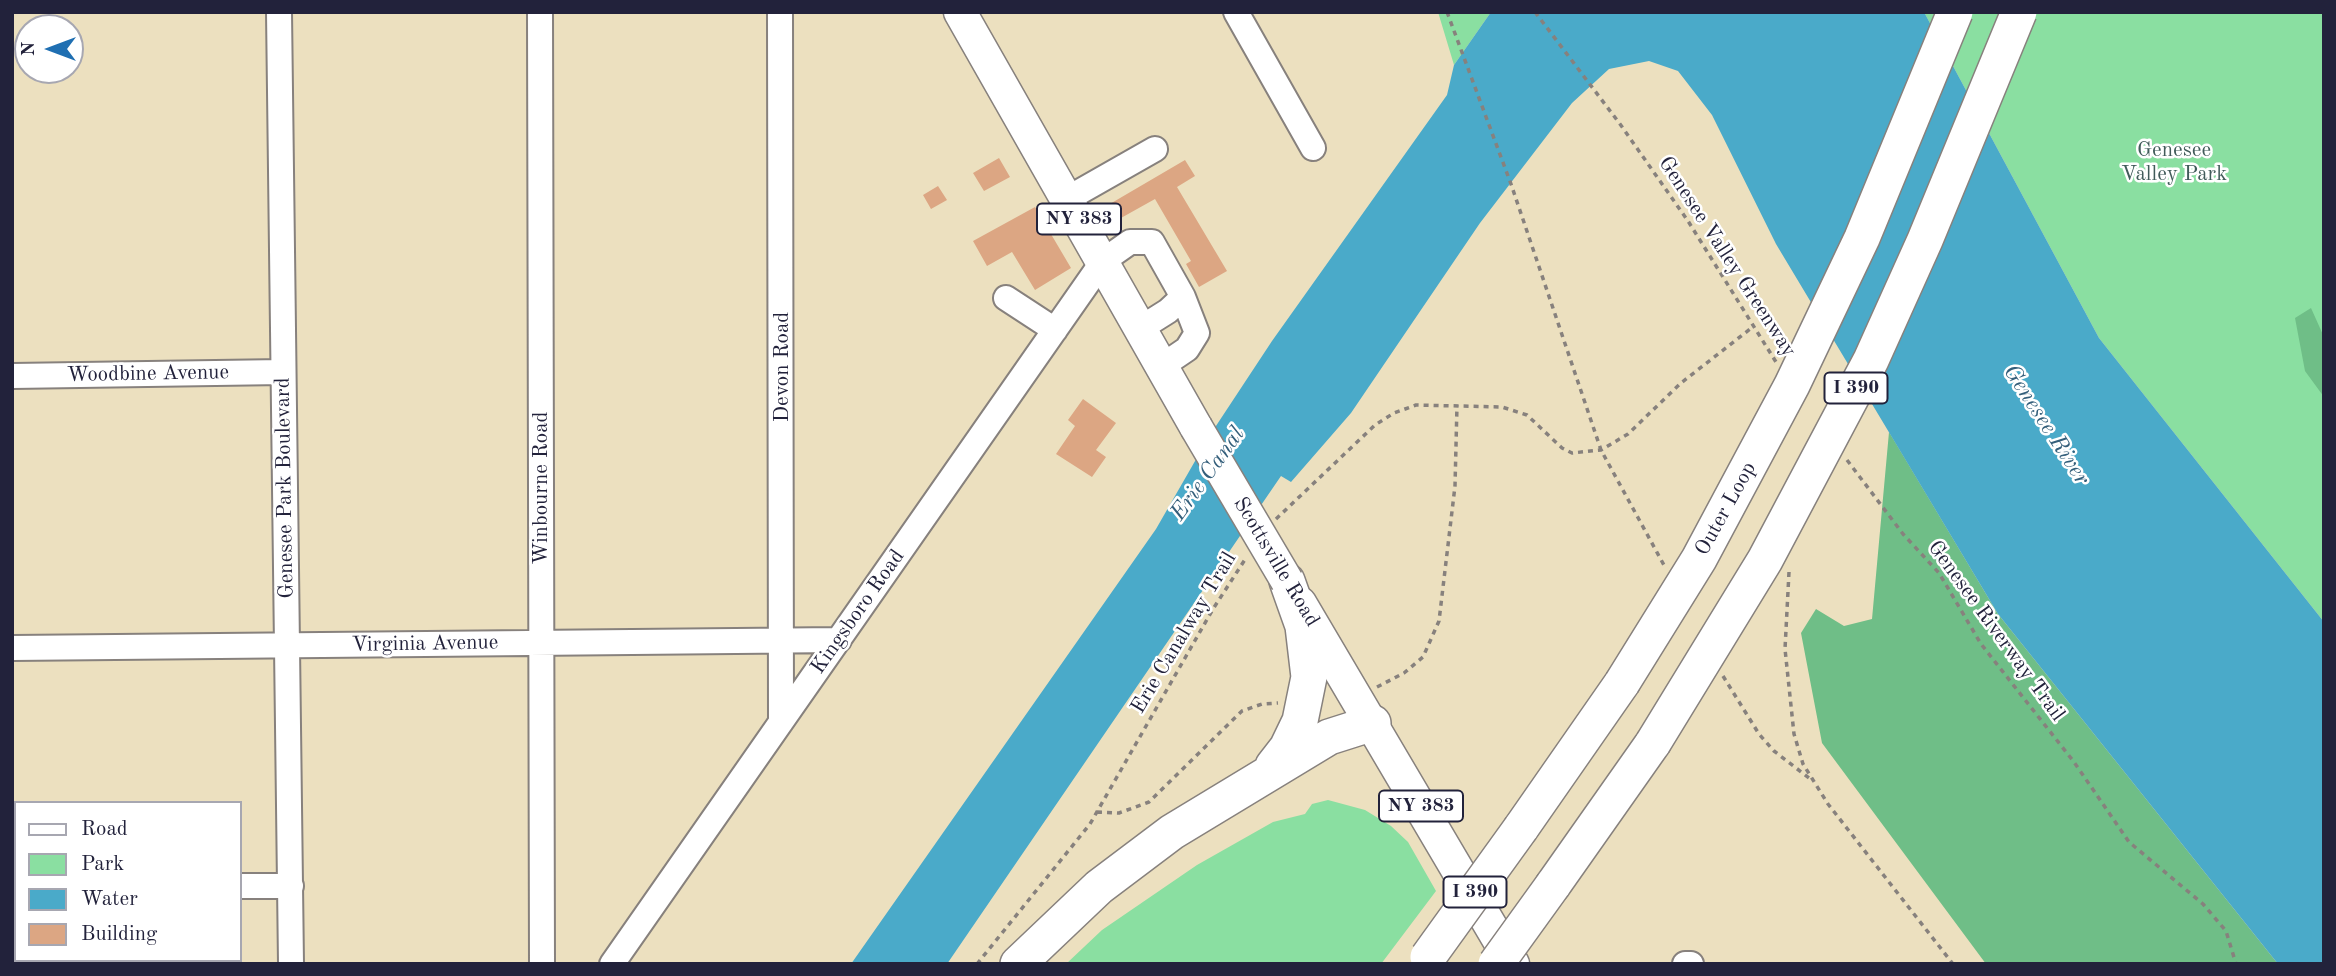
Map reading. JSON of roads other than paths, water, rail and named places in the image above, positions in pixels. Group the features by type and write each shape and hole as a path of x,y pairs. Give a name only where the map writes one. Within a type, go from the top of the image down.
{"highway":[{"name":"Outer Loop","path":"1426,960 1622,683 1693,568 1793,385 1853,258 1955,12"},
{"name":"I 390","path":"1496,964 1653,743 1770,550 1866,369 1921,250 2019,12"},
{"path":"1260,778 1278,759 1294,735 1304,708 1309,677 1303,626 1287,581"},
{"path":"1018,964 1061,921 1135,859 1190,820 1329,737 1373,723"},
{"path":"1043,964 1102,910 1152,872 1234,818 1342,755 1373,723"}],"main road":[{"name":"Scottsville Road","path":"968,15 1067,199 1196,426 1513,964"}],"street":[{"name":"Genesee Park Boulevard","path":"279,12 291,964"},
{"name":"Winbourne Road","path":"540,12 542,964"},
{"name":"Devon Road","path":"780,12 783,640 781,722"},
{"path":"1236,12 1313,148"},
{"path":"1067,199 1155,149"},
{"path":"1103,261 1130,242 1152,242 1183,297 1197,333 1187,349 1162,366"},
{"name":"Kingsboro Road","path":"612,964 1103,261"},
{"path":"1141,328 1168,311 1183,297"},
{"path":"1006,298 1055,330"},
{"name":"Woodbine Avenue","path":"12,376 284,372"},
{"name":"Virginia Avenue","path":"12,648 839,640"},
{"path":"242,886 292,886"}],"water":[{"path":"1491,12 1924,12 2099,338 2324,622 2324,964 2278,964 1998,614 1776,244 1712,115 1678,71 1649,61 1609,69 1572,103 1480,223 1351,413 1291,482 1281,476 947,964 851,964 1156,529 1210,435 1272,341 1447,95 1454,65"}],"park label":[{"name":"Genesee Valley Park","path":"2174,162"}],"water label":[{"name":"Genesee River","path":"2046,425"},
{"name":"Erie Canal","path":"1208,474"}]}
